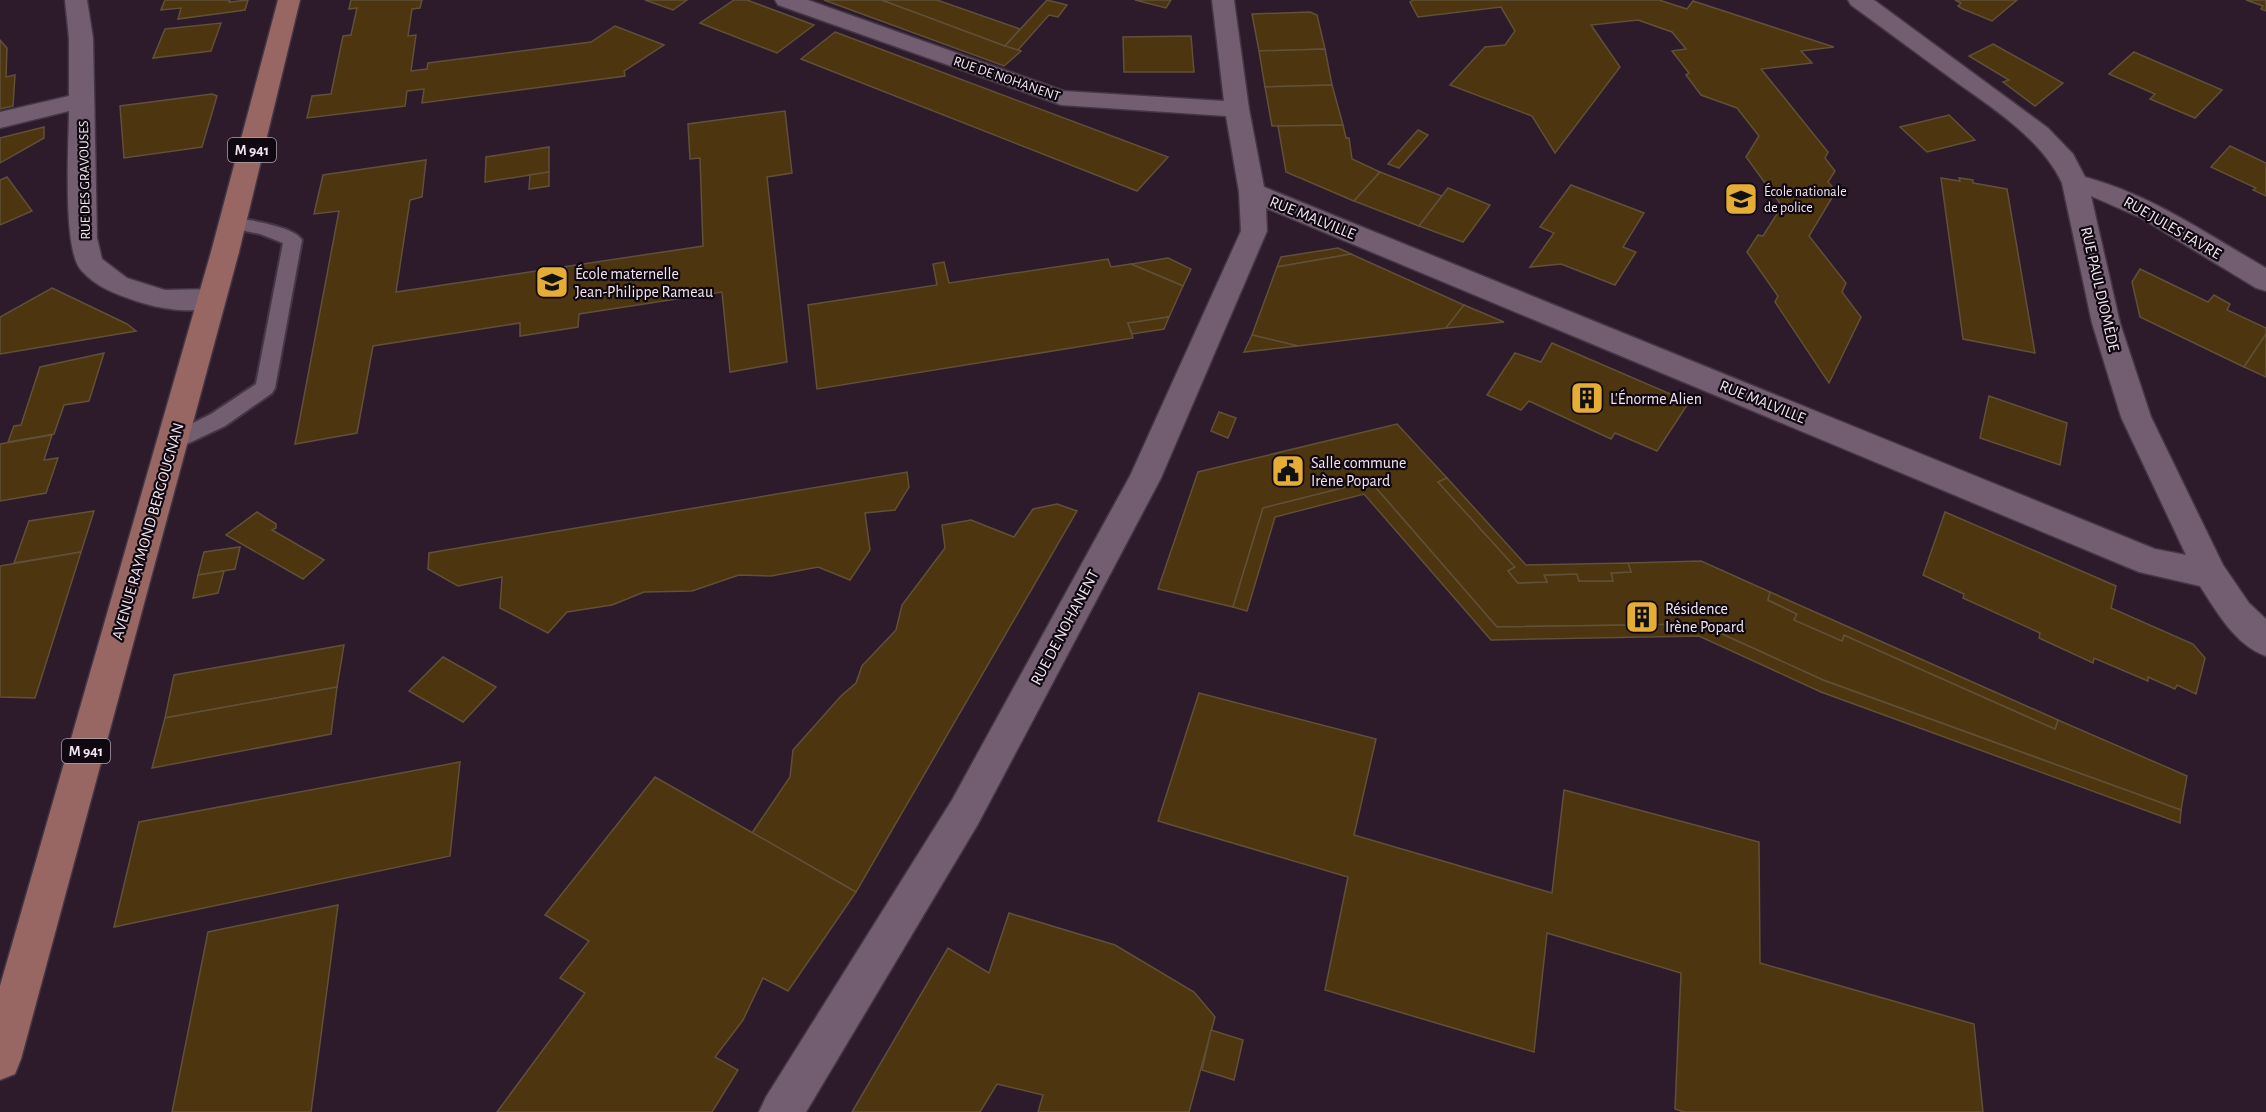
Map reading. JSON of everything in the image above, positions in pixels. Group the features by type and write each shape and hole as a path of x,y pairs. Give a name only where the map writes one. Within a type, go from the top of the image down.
{"main road":[{"name":"AVENUE RAYMOND BERGOUGNAN","path":"0,1059 212,298 288,0"}],"street":[{"name":"RUE DES GRAVOUSES","path":"76,0 81,38 83,238 90,263 117,285 164,300 212,298"},
{"name":"RUE DE NOHANENT","path":"786,0 1061,98 1238,109"},
{"name":"RUE DE NOHANENT","path":"781,1112 965,812 1145,478 1254,231 1252,192 1223,0"},
{"name":"RUE PAUL DIOMÈDE","path":"1859,0 1991,96 2039,134 2064,160 2075,183 2091,244 2106,323 2136,417 2211,574 2237,613 2266,641"},
{"path":"0,120 82,100"},
{"name":"RUE JULES FAVRE","path":"2075,183 2103,189 2128,200 2266,281"},
{"name":"RUE MALVILLE","path":"1252,192 2151,562 2211,574"}],"lane":[{"path":"172,443 218,420 265,388 293,240 264,229 232,223"}],"building":[{"path":"165,0 230,0 229,2 248,0 245,10 178,19 181,8 161,10"},
{"path":"351,0 422,0 420,8 412,9 408,36 416,35 411,71 427,69 428,63 591,42 615,26 664,45 624,71 625,76 422,103 424,89 407,91 405,106 307,118 312,96 331,94 343,36 351,35 357,8 349,9"},
{"path":"645,0 687,0 673,10"},
{"path":"734,0 747,0 814,25 777,53 700,23"},
{"path":"824,0 882,0 1021,51 1004,66"},
{"path":"882,0 937,0 1020,29 1005,46"},
{"path":"1047,0 1067,5 1058,17 1049,15 1018,50 1005,46"},
{"path":"1135,0 1171,0 1166,8"},
{"path":"1413,0 1659,0 1687,9 1693,1 1834,47 1801,51 1812,63 1761,69 1828,152 1825,158 1835,171 1828,182 1836,191 1809,236 1846,283 1842,292 1861,317 1829,383 1775,302 1778,296 1747,252 1758,235 1763,236 1782,206 1746,157 1759,136 1737,108 1701,95 1686,75 1689,73 1672,51 1686,49 1672,32 1638,20 1591,25 1620,67 1555,153 1532,116 1450,85 1485,47 1505,45 1515,31 1501,7 1418,17 1410,2"},
{"path":"1955,0 2017,0 1992,21 1963,9 1958,6 1961,3"},
{"path":"2246,0 2266,0 2266,11 2261,9 2263,6"},
{"path":"1310,12 1317,15 1325,49 1259,51 1252,14"},
{"path":"221,23 211,51 153,58 165,29"},
{"path":"835,32 1168,157 1137,191 801,59"},
{"path":"1191,36 1194,72 1124,72 1123,37"},
{"path":"0,40 7,48 6,77 15,75 13,106 0,109"},
{"path":"1993,44 2063,83 2035,106 2003,82 2009,80 1969,56"},
{"path":"1325,49 1332,85 1265,87 1259,51"},
{"path":"2134,52 2222,90 2195,118 2150,99 2155,94 2109,74"},
{"path":"1332,85 1343,125 1272,126 1265,87"},
{"path":"212,94 217,96 202,147 124,158 120,106"},
{"name":"École maternelle Jean-Philippe Rameau","path":"785,111 792,173 767,177 787,362 730,372 722,292 579,314 578,327 520,336 520,323 373,346 357,433 295,444 339,211 314,214 323,175 426,160 422,197 410,200 396,292 703,246 700,158 690,159 688,124"},
{"path":"1949,115 1975,140 1927,152 1900,127"},
{"path":"1343,125 1346,138 1349,138 1352,159 1380,172 1354,201 1286,172 1278,126"},
{"path":"44,127 44,138 0,163 0,138"},
{"path":"1418,130 1428,135 1399,168 1388,164"},
{"path":"2230,146 2266,163 2266,196 2253,190 2256,188 2211,167"},
{"path":"549,147 549,172 485,182 486,157"},
{"path":"549,172 549,186 529,189 530,175"},
{"path":"1380,172 1442,196 1419,226 1354,201"},
{"path":"7,177 32,211 0,225 0,180"},
{"path":"1941,178 1960,181 1959,178 1973,180 1973,183 2007,189 2035,353 1963,339"},
{"path":"1571,185 1644,213 1623,247 1636,252 1615,285 1561,264 1530,267 1554,233 1540,227"},
{"path":"1448,188 1490,205 1463,242 1419,226"},
{"path":"1338,248 1351,254 1277,267 1281,257"},
{"path":"1351,254 1464,305 1446,328 1298,346 1252,335 1277,267"},
{"path":"1168,258 1191,269 1183,286 1131,264"},
{"path":"1108,259 1111,267 1131,264 1183,286 1169,317 1128,323 1133,338 817,389 808,305 937,285 933,264 944,262 949,283"},
{"path":"2140,269 2208,302 2214,295 2230,304 2227,310 2266,328 2266,334 2244,367 2140,317 2132,282"},
{"path":"52,288 127,324 136,331 0,354 0,317"},
{"path":"1464,305 1504,322 1446,328"},
{"path":"1169,317 1164,329 1132,334 1128,323"},
{"path":"2266,334 2266,377 2244,367"},
{"path":"1252,335 1298,346 1244,352"},
{"name":"L'Énorme Alien","path":"1552,343 1689,402 1657,451 1615,433 1611,439 1529,401 1521,410 1487,395 1515,353 1541,362"},
{"path":"104,353 89,401 64,405 54,434 8,442 14,426 21,425 40,367"},
{"path":"1989,396 2067,423 2060,465 1980,438"},
{"path":"1219,412 1236,418 1228,438 1211,431"},
{"name":"Résidence Irène Popard","path":"1397,424 1447,478 1438,482 1515,567 1508,571 1518,583 1547,582 1544,575 1577,574 1579,581 1613,581 1611,573 1631,572 1628,563 1701,561 1770,592 1768,600 1797,614 1794,620 1842,641 1844,635 2055,729 2058,720 2187,776 2181,810 1823,680 1700,624 1497,627 1370,481 1263,508 1233,607 1158,589 1198,472"},
{"path":"52,435 44,460 58,458 46,493 0,501 0,444"},
{"path":"907,472 909,487 895,510 865,513 870,550 850,580 818,567 771,576 739,575 692,591 644,592 612,605 567,612 548,633 500,608 502,577 458,586 428,569 429,553"},
{"path":"1447,478 1526,565 1628,563 1631,572 1611,573 1613,581 1579,581 1577,574 1544,575 1547,582 1518,583 1508,571 1515,567 1438,482"},
{"path":"1370,481 1497,627 1700,624 1823,680 2181,810 2180,823 1821,692 1699,636 1491,640 1364,494 1275,517 1247,611 1233,607 1263,508"},
{"path":"1057,504 1077,511 856,892 752,833 790,777 793,750 841,696 856,683 862,666 896,630 902,605 945,548 942,525 971,520 1014,537 1033,509"},
{"path":"94,511 81,552 14,563 29,521"},
{"path":"257,512 276,524 276,528 272,530 324,560 303,579 226,535"},
{"path":"1945,512 2116,586 2111,608 2193,644 2205,658 2196,694 2177,685 2175,689 2148,677 2148,681 2094,658 2093,663 2039,638 2040,633 1963,598 1964,594 1923,575"},
{"path":"240,547 235,569 198,575 204,552"},
{"path":"81,552 35,698 0,697 0,566"},
{"path":"224,571 218,593 193,598 198,575"},
{"path":"1770,592 2058,720 2055,729 1844,635 1842,641 1794,620 1797,614 1768,600"},
{"path":"344,645 337,687 165,718 174,675"},
{"path":"443,657 496,687 463,722 409,691"},
{"path":"337,687 331,734 152,768 165,718"},
{"path":"1199,693 1376,739 1354,835 1552,893 1564,790 1759,842 1760,963 1974,1024 1983,1112 1684,1112 1675,1109 1681,973 1547,933 1534,1052 1325,990 1348,877 1158,821"},
{"path":"460,762 450,856 114,927 139,822"},
{"path":"655,777 856,892 788,991 763,978 743,1020 715,1057 738,1070 712,1112 497,1112 585,993 560,978 589,941 545,915"},
{"path":"338,905 311,1112 172,1112 208,932"},
{"path":"1009,913 1115,945 1194,992 1215,1017 1189,1112 1038,1112 1043,1095 997,1084 980,1112 852,1112 948,948 989,973"},
{"path":"1211,1030 1243,1040 1234,1080 1202,1070"}],"place":[{"name":"École nationale de police","path":"1741,199"},
{"name":"École maternelle Jean-Philippe Rameau","path":"552,282"},
{"name":"L'Énorme Alien","path":"1587,398"},
{"name":"Salle commune Irène Popard","path":"1288,471"},
{"name":"Résidence Irène Popard","path":"1642,617"}]}
